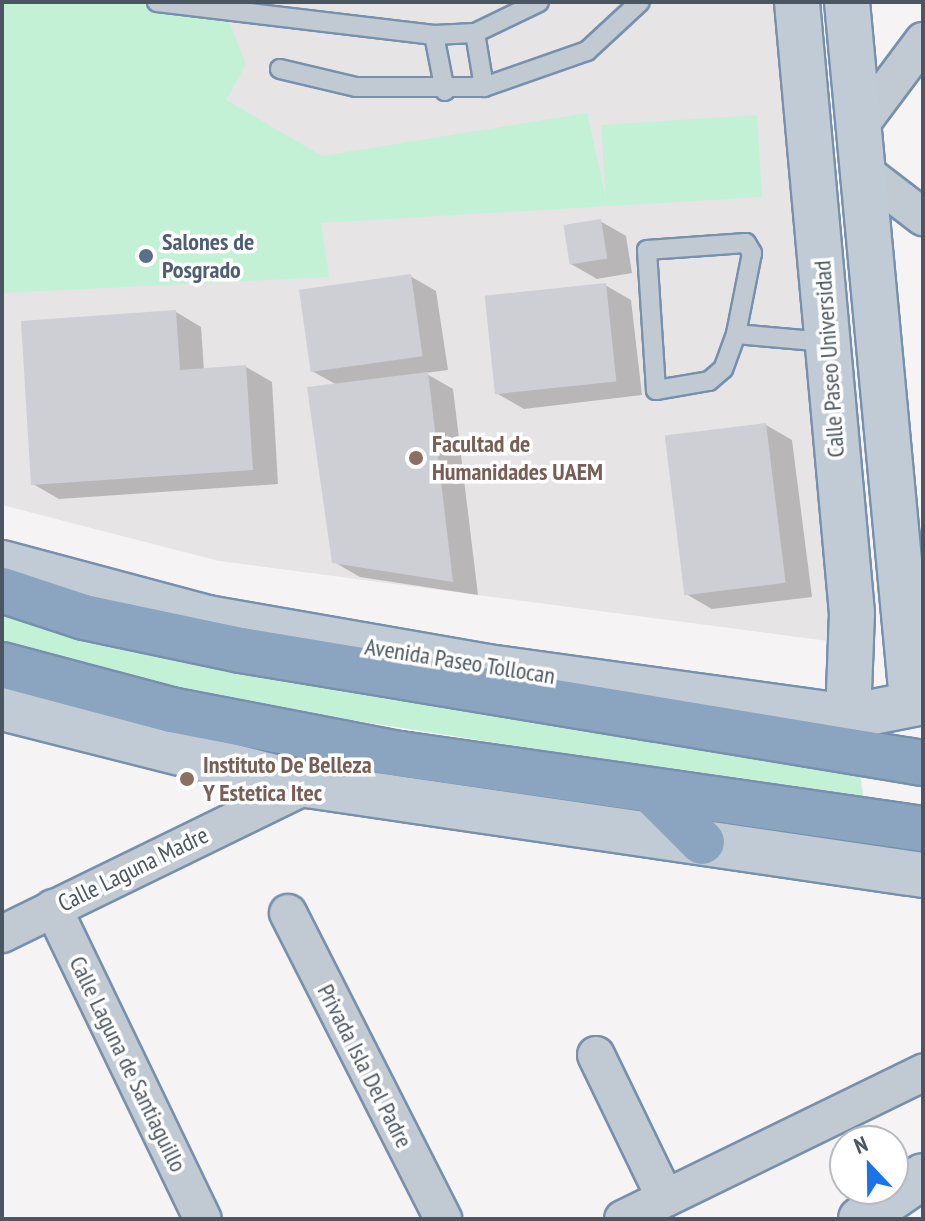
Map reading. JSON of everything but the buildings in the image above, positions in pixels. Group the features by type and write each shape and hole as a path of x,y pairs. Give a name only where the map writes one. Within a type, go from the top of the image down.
{"highway":[{"name":"Avenida Paseo Tollocan","path":"2,590 84,617 241,650 923,763"},
{"path":"2,665 171,710 656,796 923,829"},
{"path":"656,796 702,842"}],"main road":[{"name":"Calle Paseo Universidad","path":"797,2 852,613 848,717"},
{"name":"Calle Paseo Universidad","path":"847,2 886,418 917,701"},
{"path":"826,337 854,335 877,323"},
{"path":"833,424 853,410 886,418"},
{"name":"Avenida Paseo Tollocan","path":"2,563 249,626 848,717 917,701"},
{"path":"2,708 307,785 923,875"},
{"path":"861,1219 923,1176"}],"street":[{"path":"858,128 923,41"},
{"path":"863,171 923,217"},
{"name":"Calle Laguna Madre","path":"2,934 307,785"},
{"name":"Calle Laguna de Santiaguillo","path":"53,908 203,1219"},
{"name":"Privada Isla Del Padre","path":"288,913 443,1219"},
{"path":"596,1055 665,1198"},
{"path":"623,1219 923,1073"}],"lane":[{"path":"157,2 434,35 475,33 539,2"},
{"path":"280,69 356,87 445,91 484,87 587,51 640,2"},
{"path":"475,33 484,87"},
{"path":"434,35 445,91"},
{"path":"746,243 752,253 736,334 723,369 709,381 656,390 647,250 746,243"},
{"path":"736,334 826,337"}],"shaded area":[{"path":"2,2 781,2 843,643 219,561 2,505"}],"green space":[{"path":"2,2 140,2 226,14 246,64 226,100 322,156 587,113 606,199 601,125 757,115 762,197 321,223 329,277 2,293"},
{"path":"2,612 859,766 864,801 245,703 2,647"}],"place":[{"name":"Salones de Posgrado","path":"146,256"},
{"name":"Facultad de Humanidades UAEM","path":"416,458"},
{"name":"Instituto De Belleza Y Estetica Itec","path":"187,779"}]}
